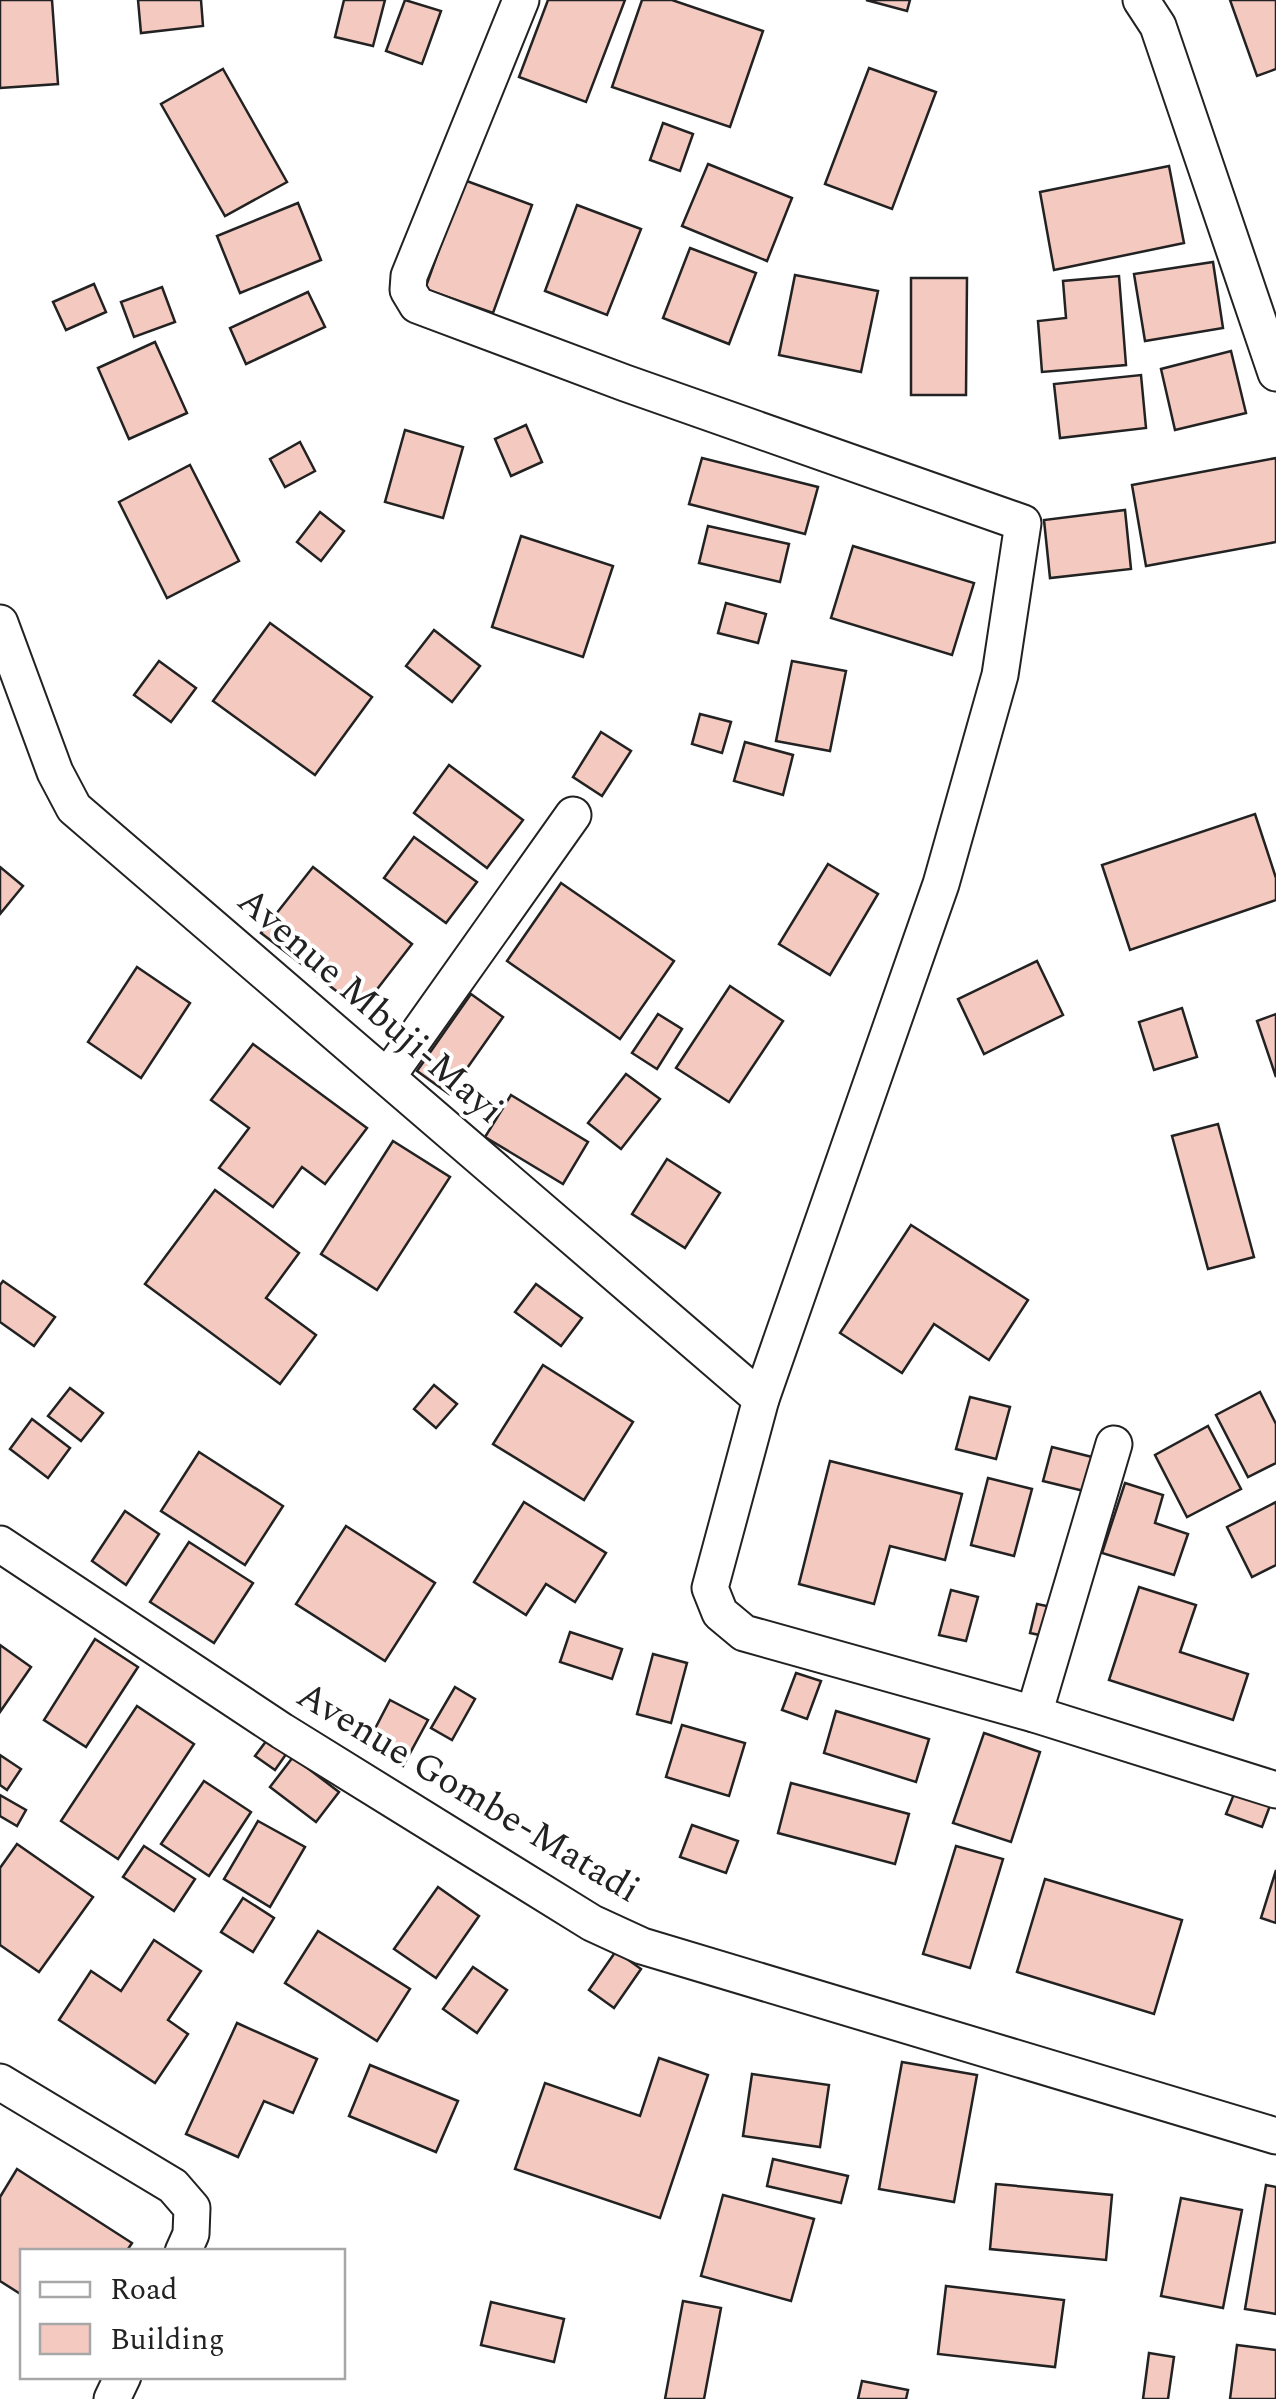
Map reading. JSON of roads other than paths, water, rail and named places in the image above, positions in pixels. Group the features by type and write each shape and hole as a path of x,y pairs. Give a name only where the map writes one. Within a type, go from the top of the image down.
{"street":[{"path":"521,0 409,276 408,290 417,305 1023,523 1000,676 941,884 760,1400 710,1588 720,1613 744,1633 1034,1714 1276,1790"},
{"path":"1141,0 1158,26 1276,373"},
{"name":"Avenue Mbuji-Mayi","path":"0,624 55,772 74,808 760,1400"},
{"path":"388,1076 574,815"},
{"path":"1034,1714 1114,1444"},
{"name":"Avenue Gombe-Matadi","path":"0,1544 282,1731 592,1923 642,1946 1276,2136"},
{"path":"0,2082 173,2186 192,2208 192,2234 184,2249"}]}
